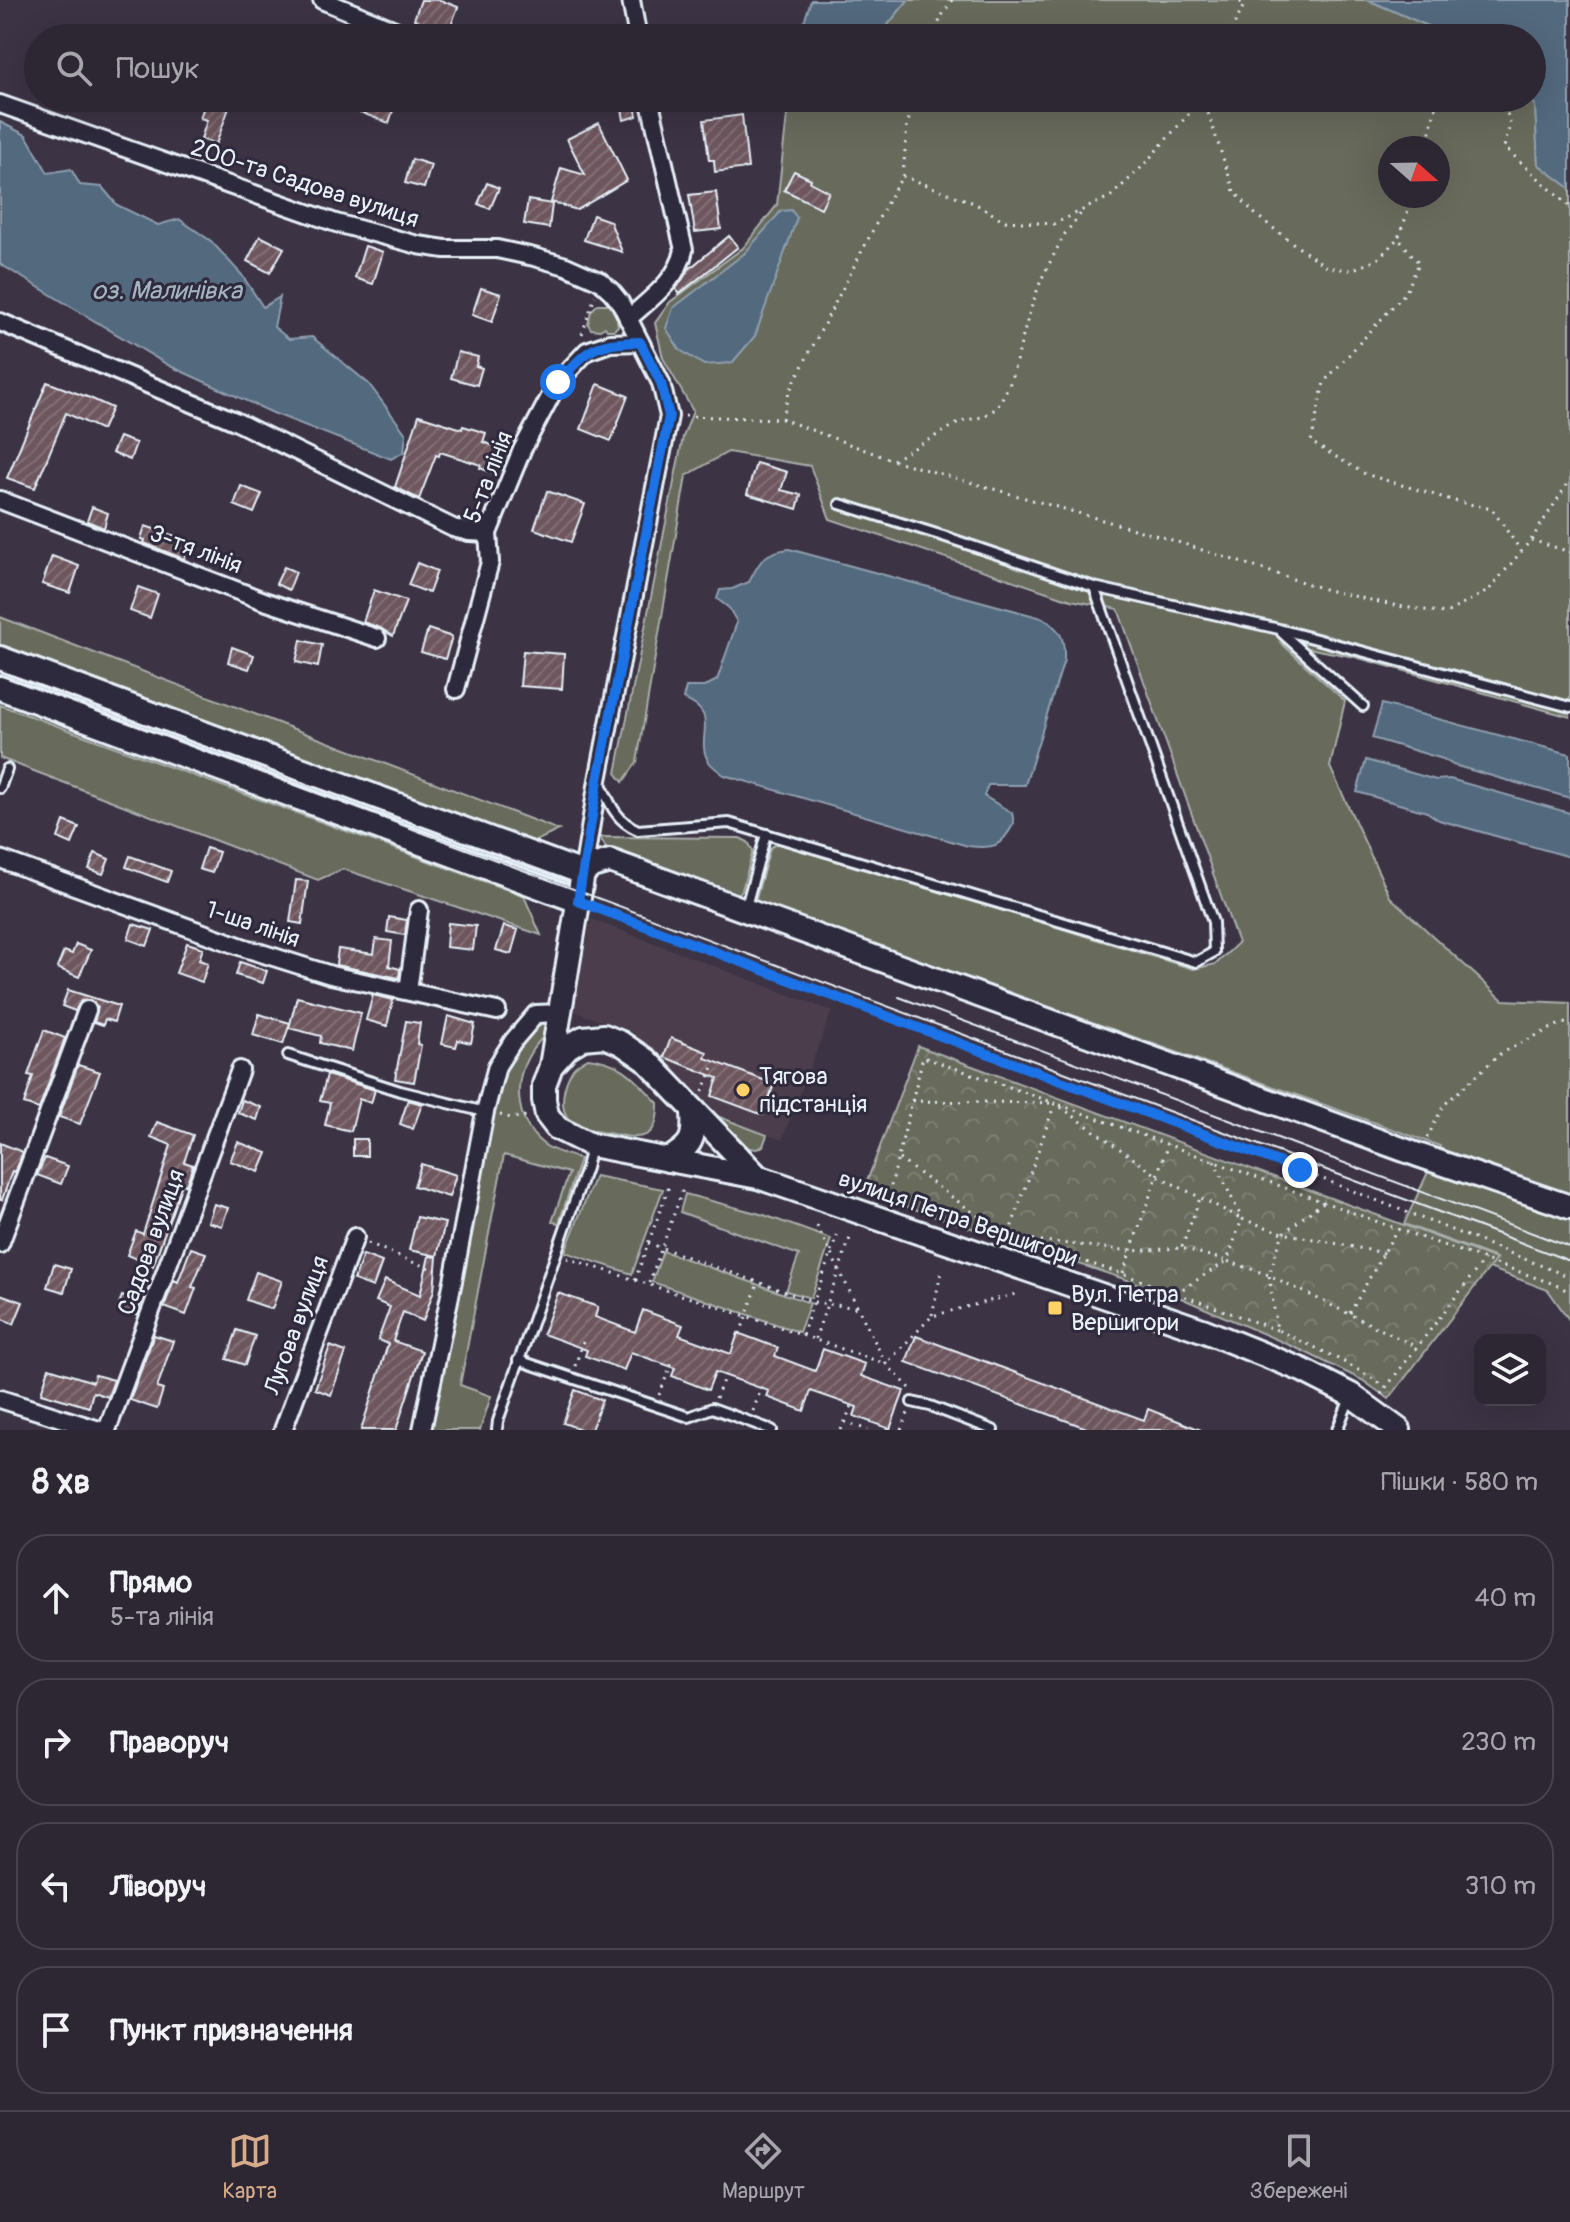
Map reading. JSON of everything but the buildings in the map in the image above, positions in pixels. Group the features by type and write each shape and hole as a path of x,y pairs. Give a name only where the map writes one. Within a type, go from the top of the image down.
{"main road":[{"path":"0,658 583,873"},
{"path":"0,688 578,901"},
{"path":"551,1066 568,1047 583,1038 604,1036 621,1043 646,1060 693,1112 694,1131 690,1143 668,1160 591,1145 557,1128 547,1115 544,1085 551,1066 583,873 592,866 610,861 1551,1203 1570,1207"},
{"path":"560,1007 570,1026 583,1038"},
{"name":"вулиця Петра Вершигори","path":"693,1112 758,1177"},
{"name":"вулиця Петра Вершигори","path":"668,1160 758,1177 1205,1331 1302,1370 1351,1395 1399,1430"}],"street":[{"path":"322,0 380,24"},
{"path":"631,0 635,24"},
{"name":"200-та Садова вулиця","path":"0,104 336,223 418,245 445,249 497,249 534,257 566,266 600,281 620,302 661,383 669,416"},
{"path":"628,319 672,278 681,265 684,250 652,112"},
{"path":"0,322 235,421 453,528 488,533"},
{"path":"587,351 610,343 640,342"},
{"name":"5-та лінія","path":"456,689 490,562 488,533 522,450 558,382 587,351"},
{"path":"583,873 598,780 669,416"},
{"name":"3-тя лінія","path":"0,500 264,601 377,638"},
{"name":"1-ша лінія","path":"0,859 245,948 359,983 497,1011"},
{"path":"408,991 419,910"},
{"path":"422,1430 485,1112 497,1066 536,1014 560,1007"},
{"path":"0,1244 87,1010"},
{"name":"Садова вулиця","path":"107,1430 240,1070"},
{"name":"Лугова вулиця","path":"283,1430 355,1237"},
{"path":"0,1399 66,1425 99,1430"}],"lane":[{"path":"840,504 1094,587 1279,629 1570,707"},
{"path":"598,780 616,816 627,826 638,830 729,823 1196,962 1214,952 1213,922 1094,587"},
{"path":"1279,629 1363,706"},
{"path":"0,788 7,769"},
{"path":"745,910 766,834"},
{"path":"288,1055 400,1091 485,1112"},
{"path":"497,1430 518,1360 586,1168 591,1145"},
{"path":"518,1360 689,1417 712,1408 772,1430"},
{"path":"1337,1430 1351,1395"},
{"path":"912,1402 993,1430"}],"path":[{"path":"939,24 952,0"},
{"path":"1235,24 1244,5 1238,0"},
{"path":"782,419 789,392 903,176 907,124 912,112"},
{"path":"903,176 974,203 1005,221 1054,224 1111,196 1190,112"},
{"path":"1208,112 1234,191 1256,215 1327,267 1351,270 1377,260 1398,238 1408,208"},
{"path":"1429,136 1435,112"},
{"path":"1506,112 1511,124 1504,147 1570,207"},
{"path":"892,460 962,421 982,417 997,408 1010,383 1041,280 1064,235 1084,209"},
{"path":"1398,238 1419,263 1406,292 1324,382 1311,442 1365,474 1492,509 1521,552"},
{"path":"587,351 581,332 600,281"},
{"path":"669,416 782,419 892,460 1162,537 1327,590 1397,606 1446,613 1488,591 1531,540 1570,480"},
{"path":"1531,540 1570,552"},
{"path":"578,901 1300,1170 1570,1277"},
{"path":"1418,1155 1444,1105 1501,1053 1562,1023 1570,1024"},
{"path":"889,1194 923,1057 1570,1292"},
{"path":"703,1091 715,1062"},
{"path":"912,1101 1055,1103 1158,1176 1242,1219 1283,1233 1384,1253"},
{"path":"1008,1237 1055,1103"},
{"path":"485,1112 511,1118 547,1115"},
{"path":"1123,1274 1168,1144"},
{"path":"898,1158 1008,1237 1123,1274 1277,1330 1330,1354 1385,1387"},
{"path":"1176,1293 1227,1261 1242,1219 1214,1161"},
{"path":"635,1280 669,1186"},
{"path":"648,1284 683,1189"},
{"path":"1182,1248 1200,1198"},
{"path":"1277,1330 1269,1275 1283,1233 1323,1202"},
{"path":"817,1226 886,1364 930,1406"},
{"path":"1349,1314 1397,1229"},
{"path":"802,1335 838,1233"},
{"path":"355,1237 454,1276"},
{"path":"1008,1237 1131,1251 1182,1248 1269,1275 1417,1347"},
{"path":"815,1339 850,1238"},
{"path":"648,1243 814,1302 858,1308"},
{"path":"556,1255 886,1364"},
{"path":"1372,1409 1385,1387 1484,1260"},
{"path":"932,1316 942,1268"},
{"path":"740,1334 758,1283"},
{"path":"886,1364 932,1316 1016,1294"},
{"path":"571,1377 583,1342"},
{"path":"655,1406 673,1360"},
{"path":"712,1408 725,1375"},
{"path":"749,1422 764,1381"},
{"path":"841,1430 854,1401"},
{"path":"901,1430 912,1402"},
{"path":"845,1422 868,1430"}],"shaded area":[{"path":"591,919 832,1011 782,1140 714,1115 634,1034 574,1011"}],"green space":[{"path":"908,0 1368,0 1424,24 888,24"},
{"path":"787,112 1535,112 1538,164 1570,188 1570,717 1355,657 1281,643 1345,701 1330,767 1390,897 1503,1000 1570,1003 1570,1321 1548,1290 1489,1268 1496,1258 1404,1224 1440,1146 755,902 770,848 779,842 1193,969 1216,964 1238,943 1118,609 1071,600 830,519 810,466 728,452 686,476 637,762 623,782 616,773 683,437 693,411 663,358 655,323 670,302 743,248 777,205"},
{"path":"598,304 607,304 616,312 618,326 614,330 605,327 591,329 588,324 591,311"},
{"path":"0,617 559,830 534,842 0,646"},
{"path":"0,705 524,896 541,935 343,869 318,880 0,758"},
{"path":"600,837 740,838 748,842 753,851 742,890 738,895 730,895 607,850"},
{"path":"549,1019 552,1029 533,1049 523,1068 520,1105 523,1117 536,1138 550,1148 580,1159 559,1223 552,1222 569,1173 504,1155 460,1385 491,1396 480,1430 429,1430 499,1071 534,1025"},
{"path":"918,1046 1496,1259 1389,1399 1362,1380 1303,1351 1181,1298 863,1192"},
{"path":"588,1058 620,1068 658,1103 654,1127 649,1133 624,1136 577,1127 571,1122 564,1110 565,1088 573,1069"},
{"path":"714,1115 767,1135 763,1146 749,1148"},
{"path":"595,1176 663,1189 632,1274 565,1252"},
{"path":"685,1194 764,1215 831,1239 811,1298 786,1291 799,1255 680,1212"},
{"path":"663,1251 810,1303 799,1332 652,1282"}],"water":[{"path":"811,0 908,0 888,24 803,24"},
{"path":"1368,0 1570,0 1570,188 1538,164 1535,112 1546,112 1546,24 1424,24"},
{"name":"оз. Малинівка","path":"0,122 26,135 48,173 71,169 80,185 102,187 117,205 158,225 179,219 211,241 242,275 263,307 280,297 274,327 289,339 312,337 369,384 406,434 404,452 391,459 273,413 168,365 0,264"},
{"path":"791,210 797,218 755,336 732,363 704,365 680,350 666,328 673,308 745,253 781,211"},
{"path":"789,549 1042,618 1058,630 1064,646 1064,660 1025,785 988,785 984,796 1012,813 1014,823 1001,842 985,847 968,846 724,775 709,762 704,744 705,719 695,705 683,699 686,687 704,687 717,680 737,622 729,608 717,599 720,590 749,582 764,558"},
{"path":"1382,704 1570,754 1570,798 1372,738"},
{"path":"1366,760 1436,780 1450,779 1570,813 1570,857 1439,820 1427,812 1357,792"}],"tram line":[{"path":"0,675 1570,1261"},
{"path":"899,997 1570,1247"}],"place":[{"name":"Тягова пiдстанцiя","path":"743,1090"},
{"name":"Вул. Петра Вершигори","path":"1055,1308"}],"route":[{"path":"558,382 587,351 610,343 640,342 661,383 669,416 598,780 578,901 1300,1170"}]}
